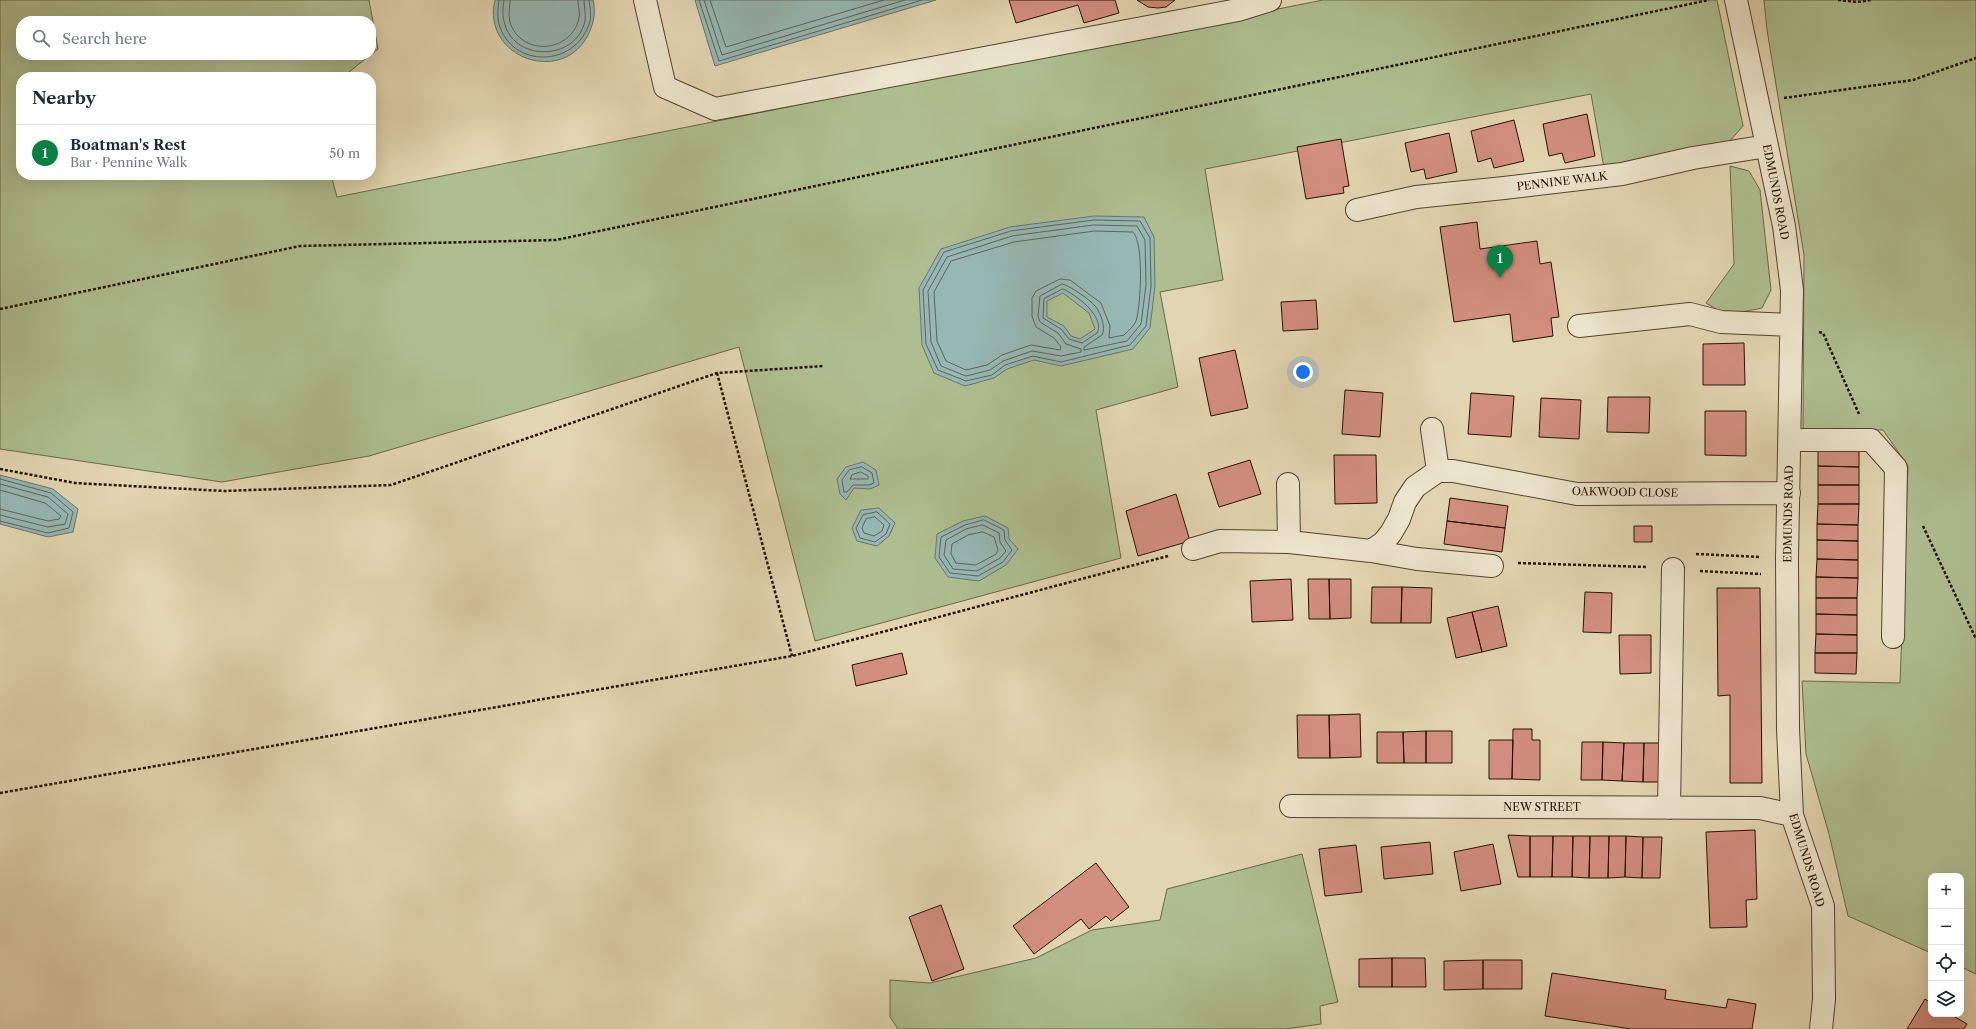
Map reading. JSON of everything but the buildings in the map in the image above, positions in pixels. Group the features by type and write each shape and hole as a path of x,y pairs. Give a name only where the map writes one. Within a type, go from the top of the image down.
{"street":[{"path":"646,0 665,87 715,109 1238,10 1270,0"},
{"name":"EDMUNDS ROAD","path":"1736,0 1784,226 1792,290 1787,567 1788,728 1792,815 1823,906 1824,999 1821,1029"},
{"name":"PENNINE WALK","path":"1357,210 1416,197 1622,174 1693,158 1767,146"},
{"path":"1579,326 1690,314 1721,322 1791,325"},
{"path":"1371,551 1383,543 1391,534 1399,520 1404,502 1415,487 1438,471 1432,429"},
{"path":"1790,440 1871,440 1896,468 1893,637"},
{"name":"OAKWOOD CLOSE","path":"1438,471 1453,471 1577,494 1789,493"},
{"path":"1288,484 1289,542"},
{"path":"1193,549 1220,541 1289,542 1371,551 1417,559 1492,566"},
{"path":"1669,808 1673,569"},
{"name":"NEW STREET","path":"1291,806 1760,808 1792,815"}],"path":[{"path":"0,310 300,246 556,240 1709,0"},
{"path":"1838,0 1857,2 1871,0"},
{"path":"1757,101 1913,80 1976,58"},
{"path":"1791,325 1823,334 1871,440"},
{"path":"0,468 75,483 224,491 391,485 717,373 824,366"},
{"path":"717,373 792,656"},
{"path":"1923,525 1976,640"},
{"path":"0,794 792,656 1193,549"},
{"path":"1688,553 1787,567"},
{"path":"1492,566 1504,563 1649,568"},
{"path":"1673,569 1787,567"}],"green space":[{"path":"0,0 369,0 372,16 16,16 16,60 364,60 349,72 16,72 16,180 332,180 337,197 1323,0 1717,0 1743,126 1729,142 1604,168 1591,94 1205,169 1223,280 1160,292 1178,387 1096,410 1121,558 815,641 739,347 369,456 222,482 0,449"},
{"path":"1764,0 1976,0 1976,974 1964,968 1964,873 1928,873 1928,952 1848,916 1829,834 1806,754 1802,681 1900,683 1908,466 1883,430 1803,430 1804,255 1767,30"},
{"path":"376,38 378,49 376,51"},
{"path":"1730,166 1749,171 1760,190 1771,290 1762,308 1726,315 1706,303 1734,264"},
{"path":"1302,854 1338,1002 1320,1006 1321,1024 1285,1029 898,1029 890,1017 890,980 930,983 1036,958 1092,930 1160,920 1167,889"}],"water":[{"path":"495,0 593,0 593,21 589,33 577,49 562,59 545,62 527,58 512,50 500,37 494,20"},
{"path":"695,0 936,0 715,66"},
{"path":"1094,216 1144,217 1154,237 1155,286 1150,328 1133,349 1061,366 1034,360 1007,369 994,378 965,386 934,373 922,345 919,288 941,249 1010,227","holes":["1063,293 1089,313 1095,329 1080,339 1071,336 1064,326 1047,317 1047,301"]},
{"path":"863,462 876,470 879,485 870,489 854,488 846,500 840,494 837,479 846,467"},
{"path":"0,475 53,489 78,509 73,532 48,537 0,524"},
{"path":"879,508 895,523 889,536 877,546 857,541 852,528 861,510"},
{"path":"985,516 1008,528 1009,539 1018,549 1006,565 979,581 948,577 935,558 937,534 963,521"}],"place":[{"name":"Boatman's Rest","path":"1500,278"}]}
